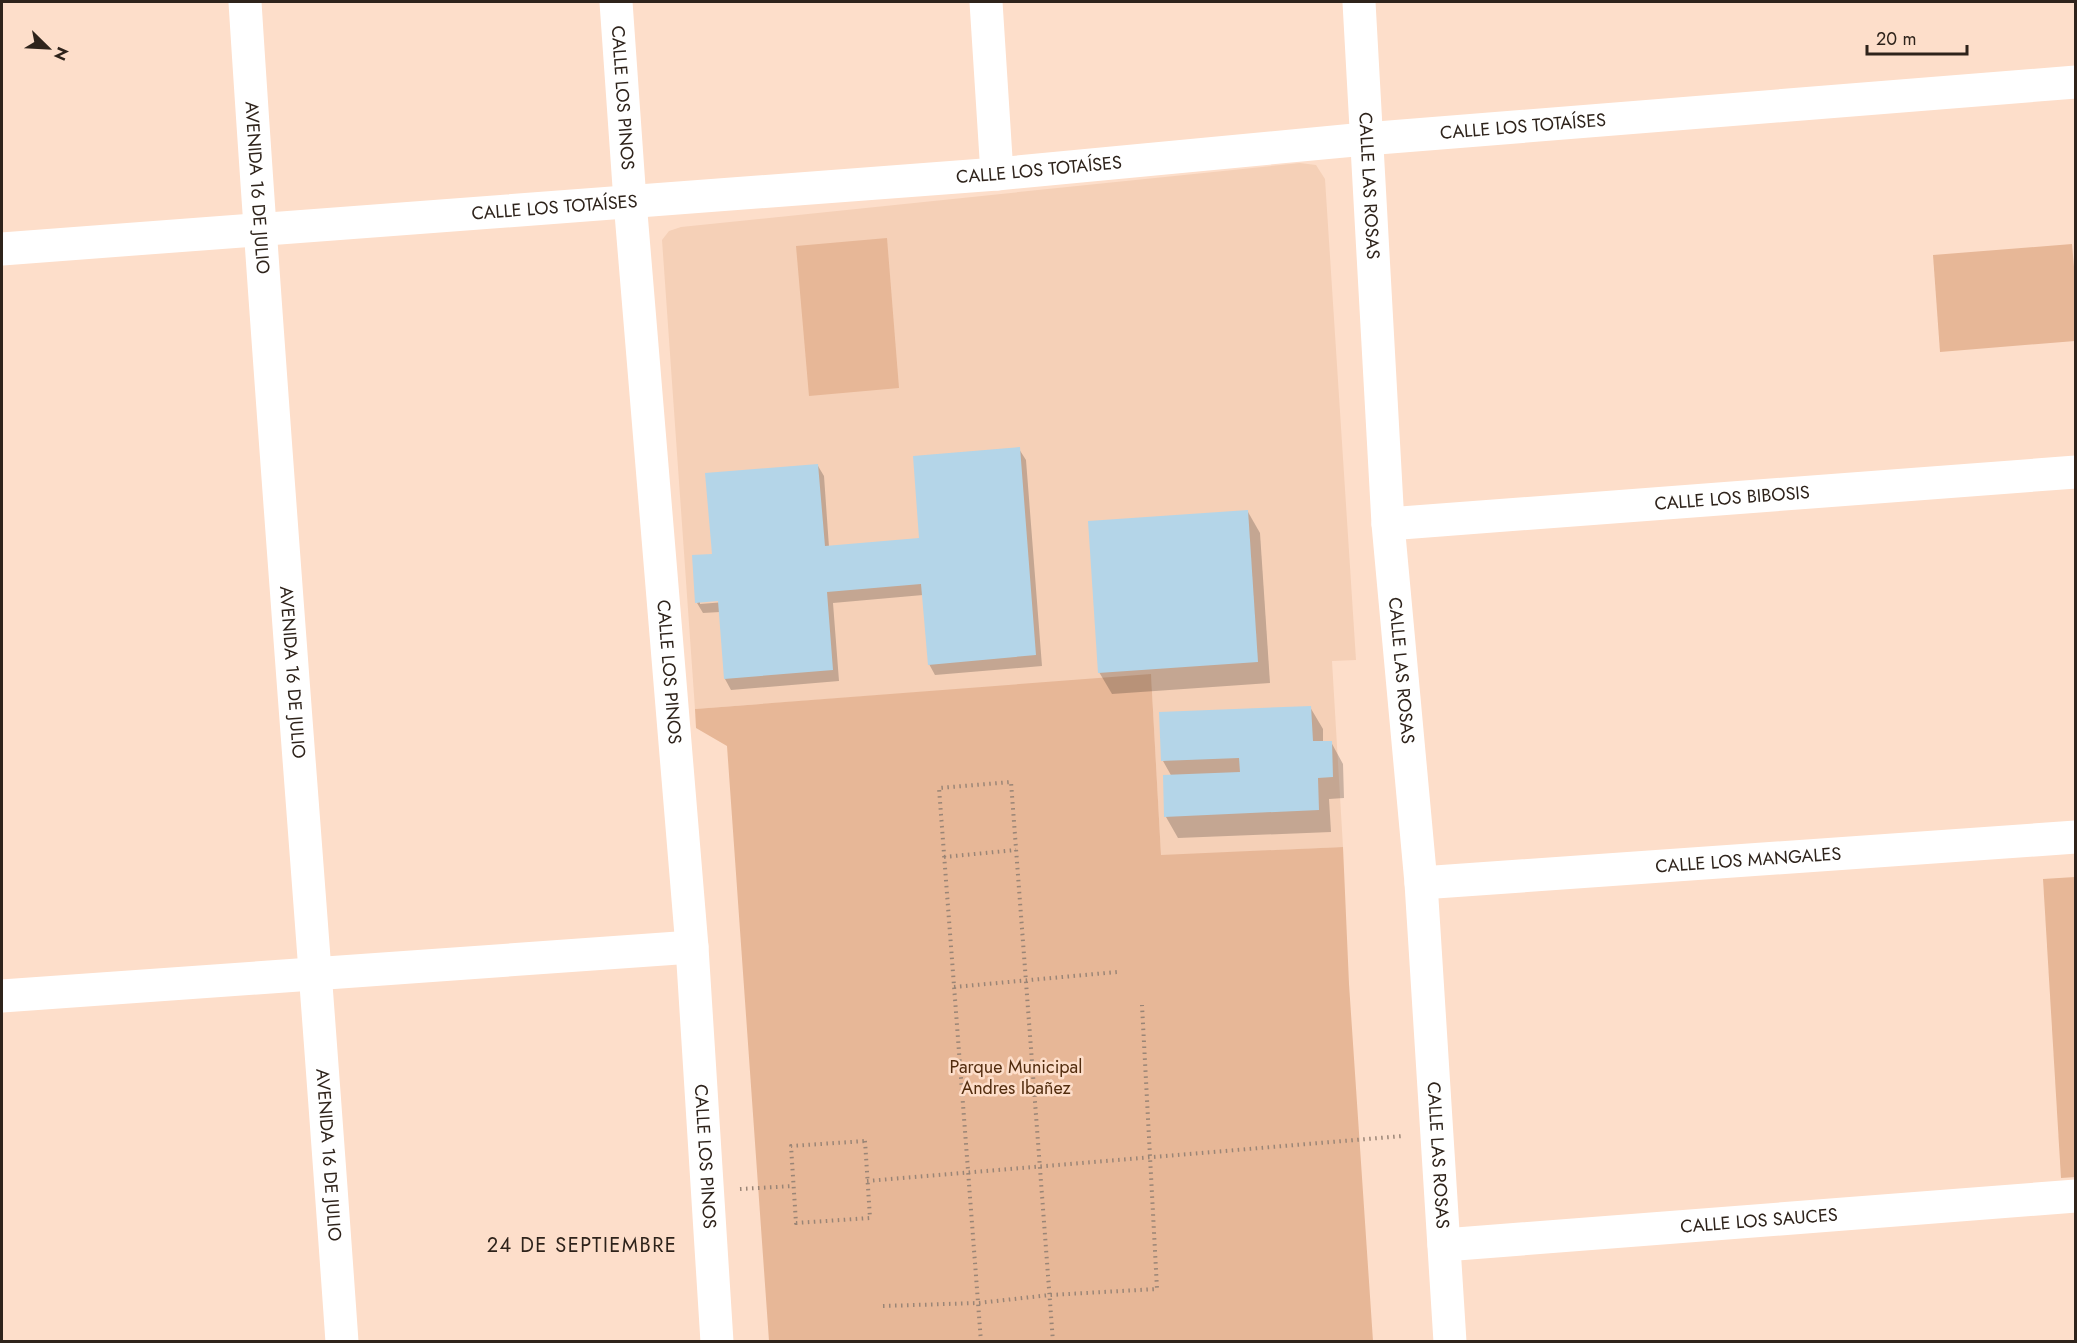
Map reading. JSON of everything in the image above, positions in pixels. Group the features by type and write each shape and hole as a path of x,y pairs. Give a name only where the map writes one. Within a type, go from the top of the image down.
{"street":[{"name":"AVENIDA 16 DE JULIO","path":"245,2 259,229 317,974 342,1341"},
{"name":"CALLE LOS PINOS","path":"616,2 630,201 692,947 717,1341"},
{"path":"986,2 997,174"},
{"name":"CALLE LAS ROSAS","path":"1359,2 1388,524 1421,883 1450,1341"},
{"name":"CALLE LOS TOTAÍSES","path":"2,249 997,174 1365,139 2076,82"},
{"name":"CALLE LOS BIBOSIS","path":"1388,524 2076,472"},
{"name":"CALLE LOS MANGALES","path":"1421,883 2076,837"},
{"path":"2,996 692,947"},
{"name":"CALLE LOS SAUCES","path":"1444,1245 2076,1196"}],"path":[{"path":"981,1341 939,788 1011,782 1053,1341"},
{"path":"944,857 1016,850"},
{"path":"954,987 1117,972"},
{"path":"883,1306 978,1304 1050,1295 1157,1289 1142,1005"},
{"path":"867,1181 1360,1141 1437,1132"},
{"path":"865,1141 870,1218 796,1222 793,1186 791,1146 865,1141"},
{"path":"707,1190 793,1186"}],"shaded area":[{"path":"1300,163 1316,165 1325,179 1356,660 1332,661 1343,847 1161,856 1151,675 695,709 662,240 669,231 681,227"}],"green space":[{"path":"887,238 899,388 809,396 796,246"},
{"path":"2072,244 2076,290 2075,341 1940,352 1933,255"},
{"name":"Parque Municipal Andres Ibañez","path":"1151,674 1161,855 1343,847 1349,984 1373,1341 769,1341 727,746 696,728 695,709"},
{"path":"2075,877 2076,1177 2061,1178 2043,879"}],"building":[{"path":"1020,447 1036,655 928,665 921,584 827,592 833,670 724,679 718,601 695,603 692,555 712,554 705,473 818,464 825,546 919,538 913,456"},
{"path":"1248,510 1258,662 1098,673 1088,521"},
{"path":"1311,706 1313,741 1332,741 1333,777 1318,778 1319,810 1164,817 1163,775 1240,772 1239,758 1161,761 1159,712"}],"district":[{"name":"24 DE SEPTIEMBRE","path":"582,1245"}]}
